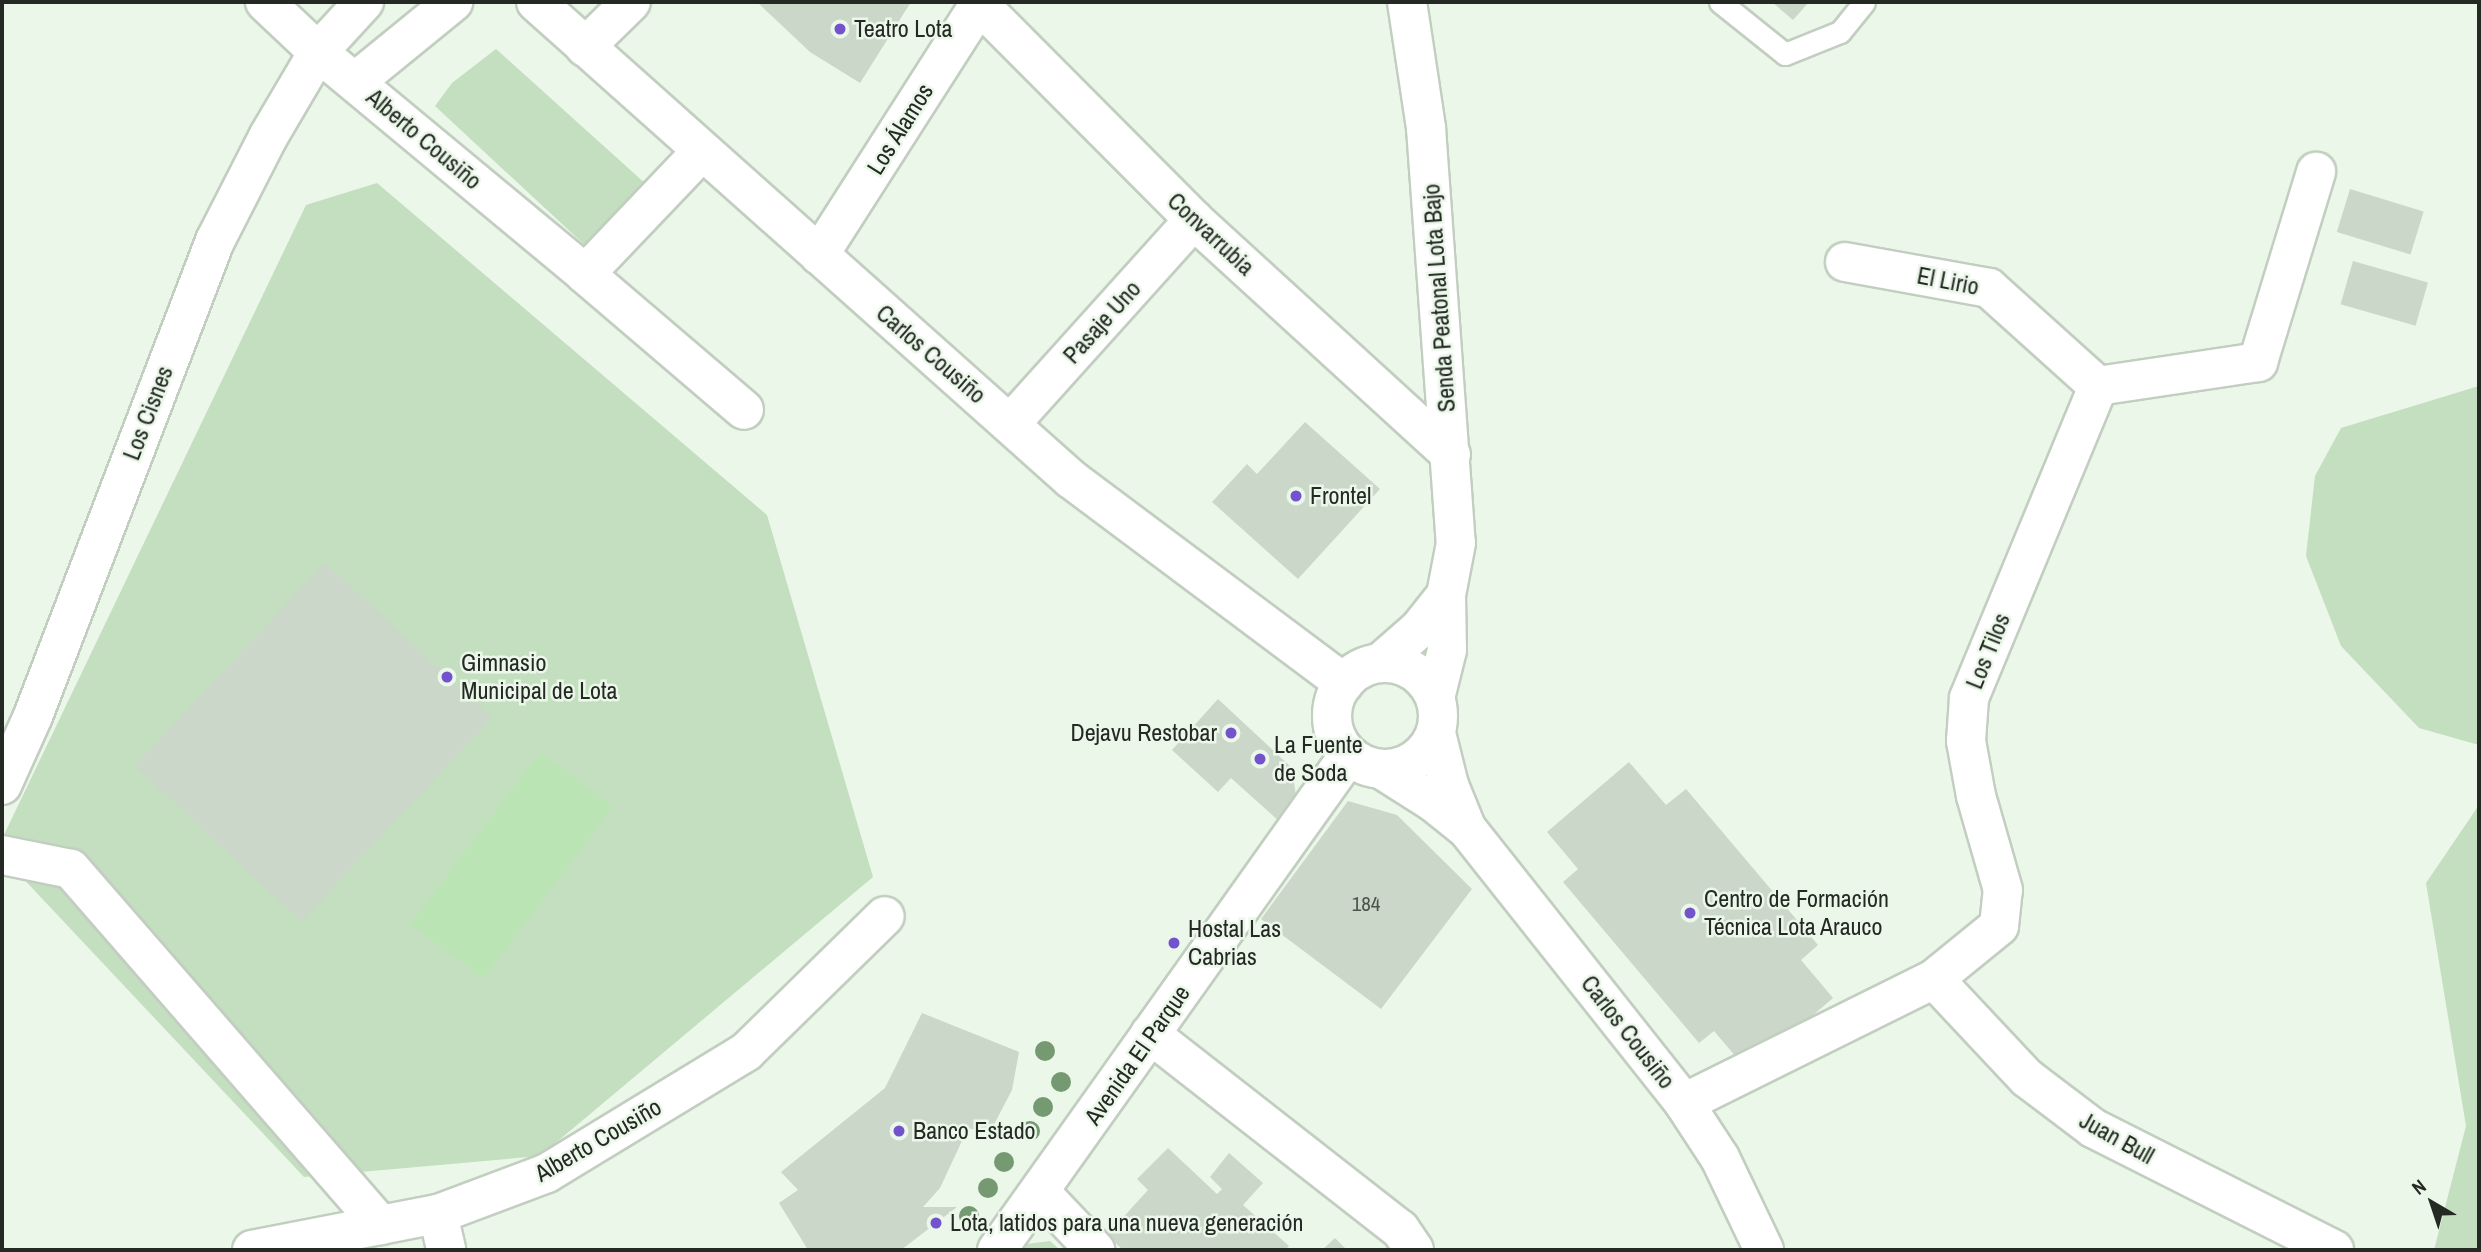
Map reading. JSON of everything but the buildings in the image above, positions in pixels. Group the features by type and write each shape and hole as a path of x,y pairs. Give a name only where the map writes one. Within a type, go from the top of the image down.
{"street":[{"name":"Alberto Cousiño","path":"265,2 318,52 744,410"},
{"name":"Los Cisnes","path":"2,785 33,716 215,241 268,137 318,52 364,2"},
{"path":"355,82 453,2"},
{"name":"Carlos Cousiño","path":"536,2 819,256 1113,512 1344,683"},
{"path":"585,47 631,2"},
{"name":"Senda Peatonal Lota Bajo","path":"1407,2 1426,128 1456,543 1446,595 1447,650 1436,715"},
{"name":"Convarrubia","path":"980,3 1194,220 1451,455"},
{"name":"Los Álamos","path":"819,256 980,3"},
{"path":"585,274 702,151"},
{"path":"2098,386 2258,362 2316,172"},
{"name":"Pasaje Uno","path":"1010,424 1194,220"},
{"name":"El Lirio","path":"1845,262 1989,288 2098,386"},
{"name":"Los Tilos","path":"1684,1103 1934,979 1998,926 2003,890 1976,796 1968,752 1969,698 2098,386"},
{"name":"Senda Peatonal Lota Bajo","path":"1380,663 1419,629 1446,595"},
{"path":"1380,663 1394,663 1420,675 1436,715 1423,753 1414,761 1392,769 1365,762 1337,740 1332,720 1334,700 1344,683 1366,666 1380,663"},
{"name":"Carlos Cousiño","path":"1436,715 1449,785 1467,829"},
{"name":"Carlos Cousiño","path":"1365,762 1433,802 1467,829 1684,1103 1720,1158 1764,1250"},
{"name":"Avenida El Parque","path":"997,1250 1041,1193 1150,1034 1365,762"},
{"path":"2,855 71,869 381,1225"},
{"name":"Alberto Cousiño","path":"252,1250 381,1225 442,1232 547,1174 746,1052 884,916"},
{"name":"Juan Bull","path":"1934,979 2027,1079 2094,1128 2334,1250"},
{"path":"1150,1034 1399,1229 1414,1250"},
{"path":"1041,1193 1096,1250"}],"lane":[{"path":"1720,2 1785,54 1840,32 1864,2"}],"shaded area":[{"path":"496,49 668,204 604,263 435,106 452,83"},
{"name":"Gimnasio Municipal de Lota","path":"377,183 767,515 873,877 540,1156 304,1177 2,856 2,839 306,205"},
{"path":"2479,386 2479,745 2419,728 2341,646 2306,556 2315,476 2341,428"},
{"path":"540,752 613,807 483,978 411,924"},
{"path":"2479,805 2479,1250 2434,1250 2466,1126 2426,883"},
{"path":"1050,1241 1060,1250 1007,1250 1010,1246"}],"place":[{"name":"Teatro Lota","path":"840,29"},
{"name":"Frontel","path":"1296,496"},
{"name":"Gimnasio Municipal de Lota","path":"447,677"},
{"name":"Dejavu Restobar","path":"1231,733"},
{"name":"La Fuente de Soda","path":"1260,759"},
{"name":"Centro de Formación Técnica Lota Arauco","path":"1690,913"},
{"name":"Hostal Las Cabrias","path":"1174,943"},
{"name":"Banco Estado","path":"899,1131"},
{"name":"Lota, latidos para una nueva generación","path":"936,1223"}]}
